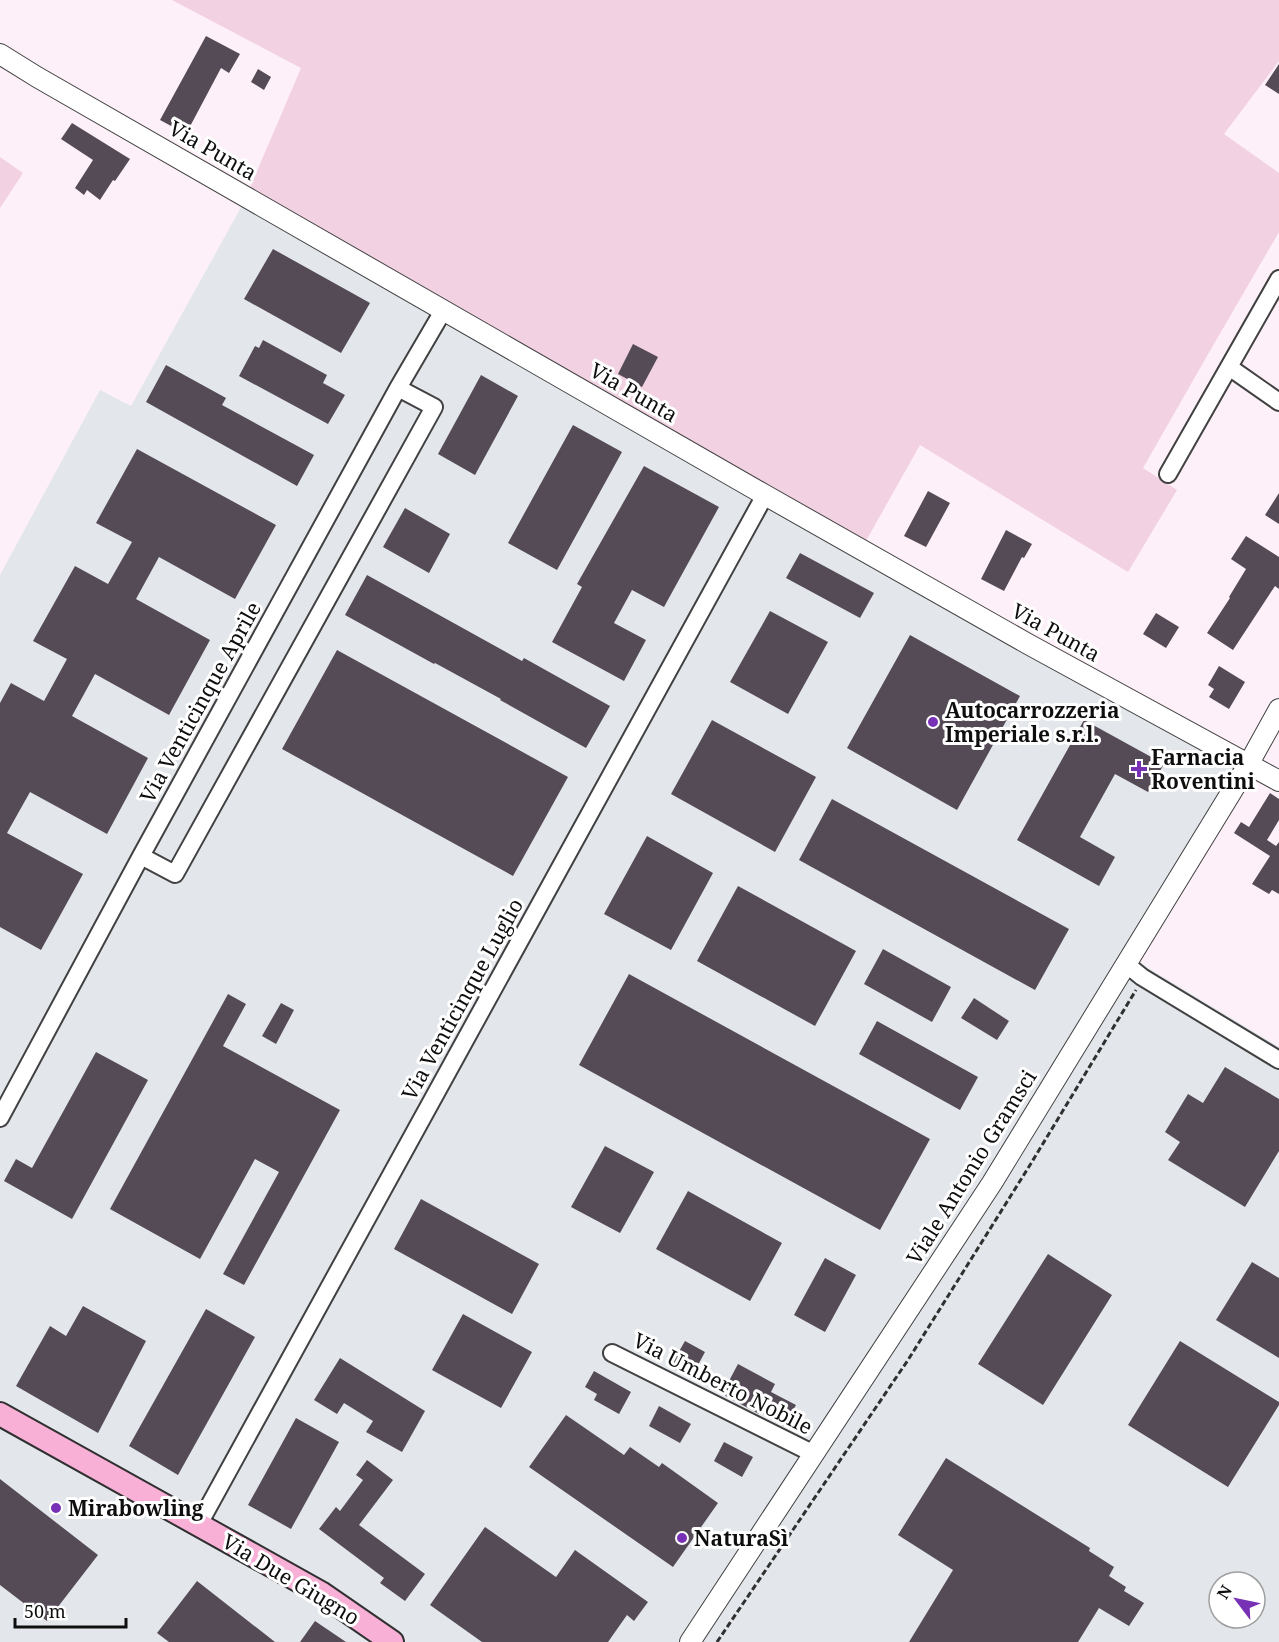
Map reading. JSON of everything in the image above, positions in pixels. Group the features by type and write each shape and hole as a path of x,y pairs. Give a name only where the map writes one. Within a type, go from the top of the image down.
{"main road":[{"name":"Via Due Giugno","path":"0,1414 321,1593 392,1642"}],"street":[{"name":"Via Punta","path":"0,54 765,495 1028,644 1279,780"},
{"path":"1168,474 1279,279"},
{"name":"Via Venticinque Aprile","path":"0,1118 141,856 398,388 443,311"},
{"path":"1229,367 1279,402"},
{"path":"141,856 175,874 434,407 398,388"},
{"name":"Via Venticinque Luglio","path":"199,1524 765,495"},
{"name":"Viale Antonio Gramsci","path":"690,1642 992,1183 1248,765 1279,710"},
{"path":"1126,964 1142,977 1279,1060"},
{"name":"Via Umberto Nobile","path":"612,1353 814,1454"}],"shaded area":[{"path":"172,0 1279,0 1279,61 1224,134 1279,173 1279,232 1143,468 1177,490 1128,572 920,445 862,548 246,197 301,68"},
{"path":"0,157 23,173 0,208"},
{"path":"245,200 1239,766 1130,957 1279,1047 1279,1642 0,1642 0,575 100,390 131,406"}],"building":[{"path":"206,36 240,54 229,73 221,68 186,134 160,120"},
{"path":"1279,64 1279,94 1265,85"},
{"path":"258,69 271,77 264,90 251,82"},
{"path":"72,123 130,159 100,200 87,190 84,195 75,188 93,160 61,139"},
{"path":"273,249 370,303 341,353 244,299"},
{"path":"263,340 327,375 323,383 345,395 328,424 239,376 255,346 259,348"},
{"path":"633,344 658,357 642,387 618,374"},
{"path":"166,365 226,398 222,405 314,455 297,486 146,402"},
{"path":"481,375 518,396 475,475 438,454"},
{"path":"573,425 622,452 557,570 508,543"},
{"path":"137,449 276,525 235,599 159,557 136,599 210,640 169,715 95,674 72,716 148,758 107,834 30,792 7,833 83,874 41,950 0,927 0,703 11,683 44,701 67,659 33,641 75,566 108,584 132,542 96,523"},
{"path":"644,466 719,507 664,607 632,590 614,623 646,640 624,681 552,642 582,587 577,584"},
{"path":"928,491 950,503 926,547 904,536"},
{"path":"1279,493 1279,524 1265,515"},
{"path":"405,508 450,534 429,573 383,547"},
{"path":"1006,530 1032,544 1024,558 1022,557 1004,591 981,579"},
{"path":"1246,536 1279,557 1279,589 1275,586 1233,650 1207,633 1246,569 1231,559"},
{"path":"800,553 874,593 860,618 786,578"},
{"path":"367,575 522,661 524,658 610,706 586,748 501,699 345,615"},
{"path":"770,611 828,642 788,714 730,682"},
{"path":"1156,613 1179,627 1166,648 1143,634"},
{"name":"Autocarrozzeria Imperiale s.r.l.","path":"910,635 1020,696 957,810 847,748"},
{"path":"337,650 568,777 513,876 282,749"},
{"path":"1219,666 1245,682 1229,709 1209,697 1214,689 1208,685"},
{"path":"712,720 816,777 775,852 671,794"},
{"path":"1084,720 1164,764 1148,792 1115,774 1080,837 1115,857 1099,886 1017,840"},
{"path":"1270,793 1279,799 1279,820 1267,840 1276,846 1279,842 1279,894 1272,890 1269,894 1252,884 1270,856 1234,833 1241,822 1249,827"},
{"path":"832,799 1069,929 1035,990 799,860"},
{"path":"647,836 713,873 671,950 604,914"},
{"path":"738,886 856,951 815,1026 697,961"},
{"path":"883,949 951,987 932,1022 864,984"},
{"path":"629,974 930,1139 880,1230 579,1065"},
{"path":"228,994 246,1004 223,1046 340,1110 244,1285 223,1274 279,1172 255,1159 200,1259 110,1209"},
{"path":"974,998 1009,1021 997,1040 961,1018"},
{"path":"281,1003 294,1010 276,1044 262,1036"},
{"path":"877,1021 978,1077 960,1110 859,1054"},
{"path":"96,1052 148,1080 72,1219 4,1181 16,1159 32,1168"},
{"path":"1225,1067 1279,1099 1279,1151 1245,1207 1168,1160 1180,1142 1165,1132 1188,1094 1203,1103"},
{"path":"605,1146 654,1172 620,1233 571,1207"},
{"path":"688,1191 782,1243 750,1301 656,1249"},
{"path":"421,1199 539,1264 512,1314 394,1249"},
{"path":"1048,1254 1112,1295 1043,1405 978,1364"},
{"path":"825,1258 856,1275 825,1332 794,1315"},
{"path":"1252,1262 1279,1278 1279,1358 1216,1320"},
{"path":"83,1306 146,1341 98,1433 16,1386 50,1326 66,1336"},
{"path":"206,1309 255,1337 178,1475 129,1446"},
{"path":"463,1314 532,1352 501,1408 432,1370"},
{"path":"685,1341 705,1352 691,1378 670,1367"},
{"path":"1180,1341 1279,1402 1228,1487 1128,1425"},
{"path":"340,1358 425,1411 402,1452 366,1432 373,1421 344,1403 337,1414 314,1400"},
{"path":"738,1364 775,1384 771,1392 796,1405 784,1426 722,1394"},
{"path":"594,1371 631,1392 619,1414 594,1400 597,1394 585,1387"},
{"path":"659,1406 691,1424 680,1443 649,1426"},
{"path":"566,1415 624,1455 630,1447 659,1467 662,1463 718,1503 673,1567 529,1467"},
{"path":"296,1418 339,1442 291,1529 248,1505"},
{"path":"724,1442 753,1457 742,1477 714,1461"},
{"path":"946,1458 1090,1548 1089,1551 1114,1567 1109,1576 1126,1587 1124,1591 1144,1603 1129,1626 1099,1608 1078,1642 909,1642 953,1570 898,1535"},
{"path":"367,1460 393,1480 359,1525 425,1574 405,1601 380,1583 384,1578 319,1529 336,1507 340,1511 363,1480 356,1475"},
{"path":"0,1479 98,1555 47,1621 0,1585"},
{"path":"485,1527 556,1577 575,1550 648,1602 634,1621 627,1615 608,1642 482,1642 430,1605"},
{"path":"197,1581 275,1642 169,1642 157,1633"},
{"path":"315,1621 346,1642 300,1642"}],"place":[{"name":"Autocarrozzeria Imperiale s.r.l.","path":"933,722"},
{"name":"Farnacia Roventini","path":"1139,769"},
{"name":"Mirabowling","path":"56,1508"},
{"name":"NaturaSì","path":"682,1538"}]}
